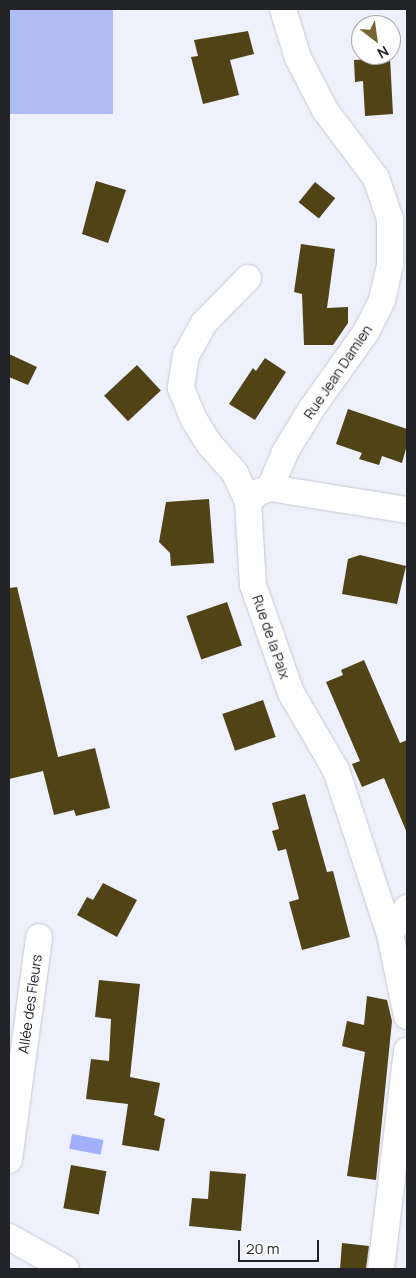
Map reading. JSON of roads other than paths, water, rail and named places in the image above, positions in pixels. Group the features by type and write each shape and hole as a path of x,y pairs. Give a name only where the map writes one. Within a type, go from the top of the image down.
{"street":[{"name":"Rue Jean Damien","path":"270,488 285,452 312,408 366,332 382,300 390,264 390,219 376,178 325,110 298,58 283,9"},
{"name":"Rue de la Paix","path":"248,278 204,323 186,355 181,388 193,418 210,445 235,473 248,502 253,585 291,693 336,770 390,934 407,1016"},
{"path":"248,502 258,492 270,488 407,510"},
{"path":"390,934 407,908"},
{"name":"Allée des Fleurs","path":"9,1160 40,937"},
{"path":"381,1269 407,1051"},
{"path":"9,1236 66,1269"}]}
